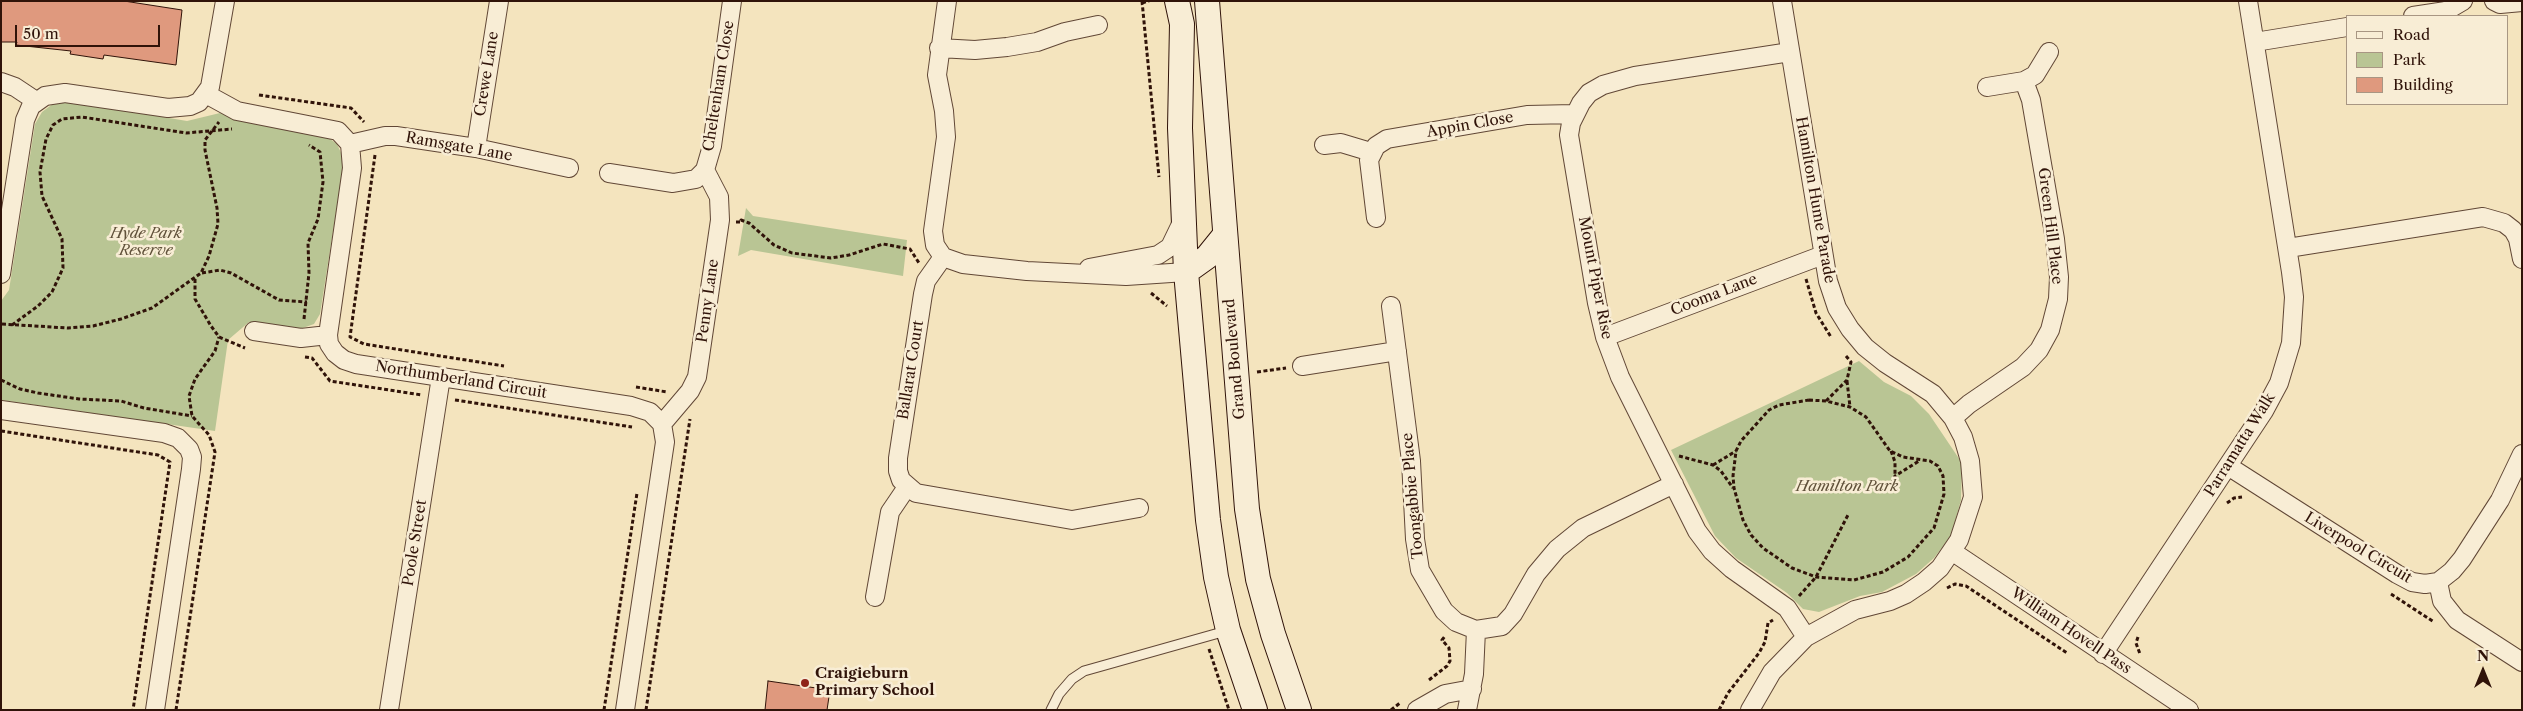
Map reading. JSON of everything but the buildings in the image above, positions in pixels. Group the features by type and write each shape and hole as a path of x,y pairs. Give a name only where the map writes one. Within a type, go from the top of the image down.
{"street":[{"path":"1,274 26,120 28,111 36,101 54,93 65,92 180,108 199,102 206,94 213,76 225,1"},
{"name":"Crewe Lane","path":"476,148 499,1"},
{"name":"Cheltenham Close","path":"705,170 712,146 732,1"},
{"path":"946,1 937,75 944,111 946,137 933,231 938,264 963,264 990,269 1126,276 1186,272 1207,257 1224,236"},
{"path":"1178,1 1182,24 1180,128 1186,272 1208,520 1228,630 1255,710"},
{"name":"Grand Boulevard","path":"1207,1 1247,509 1258,579 1276,643 1300,710"},
{"name":"Hamilton Hume Parade","path":"1750,710 1772,672 1806,637 1847,613 1906,594 1924,582 1953,552 1966,524 1973,497 1970,461 1963,437 1954,418 1933,394 1885,363 1866,347 1850,329 1837,308 1828,281 1823,255 1782,1"},
{"name":"Parramatta Walk","path":"2103,654 2264,411 2287,361 2294,320 2294,297 2288,248 2248,1"},
{"path":"2420,15 2446,11 2463,1"},
{"path":"2494,1 2509,4 2522,2"},
{"path":"939,48 975,50 1007,47 1037,42 1065,32 1098,24"},
{"path":"2255,42 2346,27"},
{"name":"Mount Piper Rise","path":"1790,52 1617,80 1590,93 1574,114 1570,135 1597,303 1605,337 1620,378 1674,484 1684,508 1712,551 1750,583 1787,608 1806,637"},
{"path":"1987,87 2024,81 2035,75 2049,52"},
{"name":"Green Hill Place","path":"1954,418 1973,402 2024,367 2039,350 2056,315 2059,277 2054,239 2031,100 2024,81"},
{"path":"1,82 16,87 36,101"},
{"path":"206,94 227,107 256,115 338,131 350,144 352,168 328,335 301,338 254,331"},
{"name":"Appin Close","path":"1371,152 1387,139 1527,115 1574,114"},
{"name":"Ramsgate Lane","path":"350,144 372,138 396,136 476,148 568,168"},
{"path":"1324,145 1341,143 1371,152 1368,168 1376,218"},
{"path":"609,174 673,183 696,179 705,170"},
{"name":"Penny Lane","path":"662,424 682,402 697,376 720,220 719,197 705,170"},
{"path":"1069,272 1116,261 1158,255 1170,247 1184,217"},
{"path":"2288,248 2483,217 2517,227 2522,259"},
{"name":"Cooma Lane","path":"1605,337 1823,255"},
{"name":"Ballarat Court","path":"907,487 898,471 898,458 922,294 926,281 938,264"},
{"name":"Toongabbie Place","path":"1391,306 1411,461 1414,539 1420,570 1444,611 1456,622 1476,630"},
{"name":"Northumberland Circuit","path":"328,335 332,348 344,360 356,364 644,408 656,416 662,424"},
{"path":"1302,366 1396,351"},
{"name":"Poole Street","path":"389,710 440,377"},
{"path":"1,410 164,433 178,438 189,449 192,457 191,469 155,710"},
{"path":"626,710 666,442 662,424"},
{"path":"2522,454 2500,500 2462,559 2438,582 2442,601 2457,620 2522,662"},
{"name":"Liverpool Circuit","path":"2228,466 2397,574 2412,582 2425,584 2438,582"},
{"path":"1467,710 1472,689 1476,630 1494,629 1509,620 1536,574 1550,556 1583,528 1674,484"},
{"path":"875,597 890,512 907,487 916,493 1072,520 1139,508"},
{"name":"William Hovell Pass","path":"1953,552 2189,710"},
{"path":"1411,704 1445,694 1472,689"}],"lane":[{"path":"1051,710 1059,694 1072,678 1084,671 1228,630"}],"path":[{"path":"1149,1 1142,2 1160,186"},
{"path":"252,94 351,108 368,127 375,150 375,160 350,337 364,344 508,367"},
{"path":"1,325 68,328 93,326 121,319 152,308 202,273 212,249 218,224 217,208 204,150 205,140 227,107"},
{"path":"11,325 38,306 52,292 63,268 62,238 42,196 40,172 46,139 53,125 62,119 82,117 175,132 213,129 237,130"},
{"path":"304,142 320,152 323,182 318,219 308,243 309,273 307,302 298,356 312,358 330,381 636,428"},
{"path":"720,220 741,222 741,220 749,223 774,245 792,253 831,258 849,255 883,244 910,249 918,262 938,264"},
{"path":"1803,262 1808,293 1816,313 1833,338"},
{"path":"202,273 220,270 231,273 279,300 307,302"},
{"path":"195,279 194,300 211,326 225,340 249,349"},
{"path":"1845,354 1851,362 1847,380 1850,407"},
{"path":"1237,375 1302,366"},
{"path":"1,380 20,389 38,393 79,399 121,401 163,412 192,416"},
{"path":"1826,401 1847,380"},
{"path":"633,386 671,392 682,402 691,418 646,710"},
{"path":"1888,490 1895,476 1895,462 1890,451 1866,418 1850,407 1826,401 1792,401 1769,410 1749,430 1736,451 1733,466 1734,488 1743,520 1751,535 1778,559 1792,568 1816,577 1854,580 1869,577 1897,565 1917,549 1934,528 1944,494 1944,483 1938,466 1930,461 1903,457 1890,451"},
{"path":"1,431 158,455 170,462 133,710"},
{"path":"1713,465 1736,451"},
{"path":"1660,456 1678,456 1713,465 1721,471 1734,488"},
{"path":"1895,476 1920,460"},
{"path":"604,710 638,488"},
{"path":"2224,508 2228,501 2243,497"},
{"path":"1719,710 1728,693 1759,653 1765,642 1768,623 1787,608 1816,577 1849,514"},
{"path":"1942,592 1955,584 1966,586 2070,655"},
{"path":"2385,589 2439,625"},
{"path":"1426,682 1447,666 1450,655 1449,648 1442,640 1456,622"},
{"path":"2134,673 2144,658 2137,649 2136,643 2142,630"},
{"path":"1391,710 1411,704"}],"green space":[{"name":"Hyde Park Reserve","path":"68,101 187,121 220,113 257,124 326,136 337,144 342,155 343,168 320,314 314,324 300,329 249,322 228,340 215,431 1,400 1,301 9,290 35,124 42,112 54,103"},
{"path":"746,208 753,216 907,240 903,276 751,250 738,256"},
{"name":"Hamilton Park","path":"1859,361 1884,382 1911,396 1929,414 1962,463 1961,500 1951,536 1934,558 1916,574 1882,592 1860,596 1819,612 1803,609 1787,593 1736,558 1715,536 1671,450"}],"place":[{"name":"Craigieburn Primary School","path":"805,683"}]}
